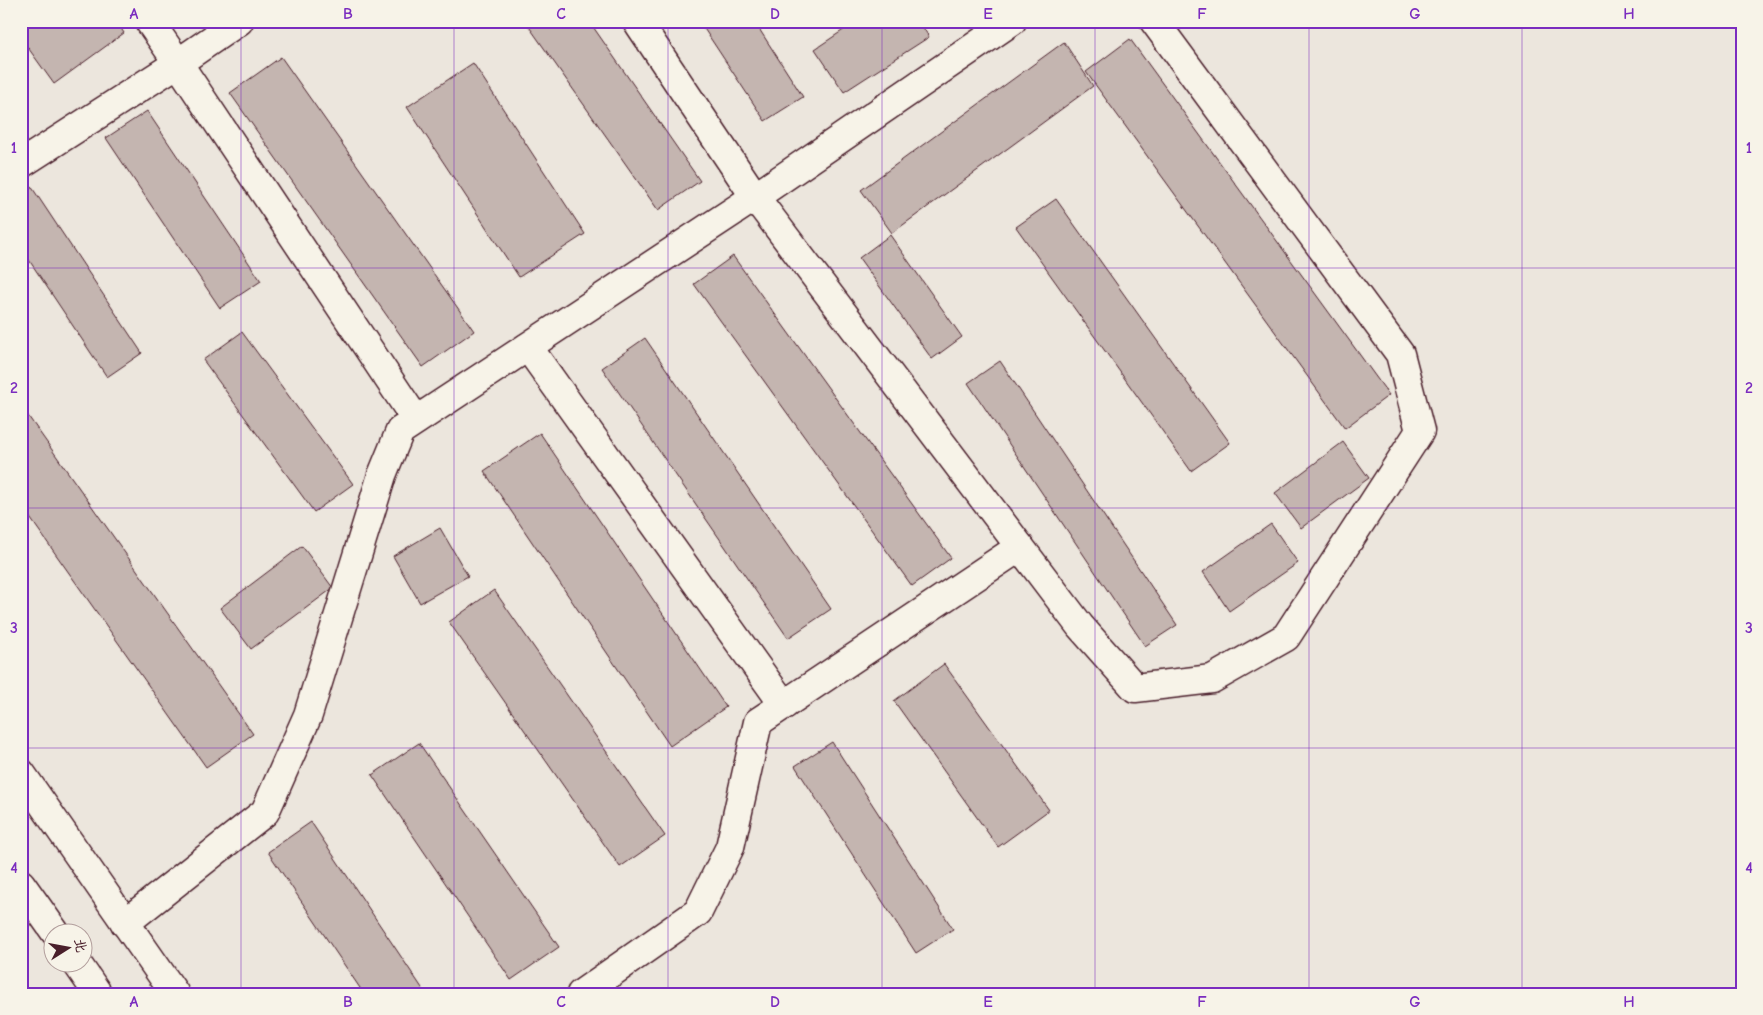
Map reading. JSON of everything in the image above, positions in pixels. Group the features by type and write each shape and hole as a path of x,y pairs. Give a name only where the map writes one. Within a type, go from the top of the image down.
{"main road":[{"path":"149,21 416,420"},
{"path":"21,164 178,63 239,21"},
{"path":"636,21 755,197 1080,626 1136,688 1212,679 1286,637 1420,431 1400,354 1154,21"},
{"path":"125,922 264,812 308,715 382,475 400,431 755,197 1012,21"},
{"path":"528,347 784,705"},
{"path":"581,994 698,912 730,847 758,722 1020,547"},
{"path":"21,773 175,994"},
{"path":"21,884 48,922"},
{"path":"83,972 98,994"}],"building":[{"path":"28,21 116,21 124,33 54,84 21,38 21,26"},
{"path":"525,21 589,21 700,181 658,210"},
{"path":"699,21 754,21 803,97 765,121"},
{"path":"857,21 919,21 929,37 844,92 815,49"},
{"path":"1130,39 1389,395 1345,428 1086,72"},
{"path":"1064,42 1093,86 892,233 861,190"},
{"path":"281,57 474,331 423,367 230,93"},
{"path":"473,63 585,234 519,277 407,107"},
{"path":"147,111 261,281 220,308 106,138"},
{"path":"31,186 142,353 107,377 21,248 21,193"},
{"path":"1056,199 1230,443 1191,471 1016,227"},
{"path":"890,235 962,337 932,359 859,258"},
{"path":"733,256 951,558 912,586 694,284"},
{"path":"242,332 353,484 314,512 203,360"},
{"path":"645,338 831,609 788,638 602,368"},
{"path":"1000,361 1177,625 1145,646 968,383"},
{"path":"21,406 253,734 206,767 21,505"},
{"path":"540,433 726,707 670,746 484,471"},
{"path":"1343,442 1369,478 1301,528 1275,493"},
{"path":"1271,524 1298,563 1229,611 1203,572"},
{"path":"440,528 468,576 420,603 393,556"},
{"path":"302,546 333,588 251,649 220,608"},
{"path":"494,590 665,836 620,867 449,622"},
{"path":"944,664 1049,810 998,847 894,701"},
{"path":"832,742 953,929 916,953 795,766"},
{"path":"419,743 559,947 511,980 372,775"},
{"path":"311,822 426,994 364,994 268,852"}]}
